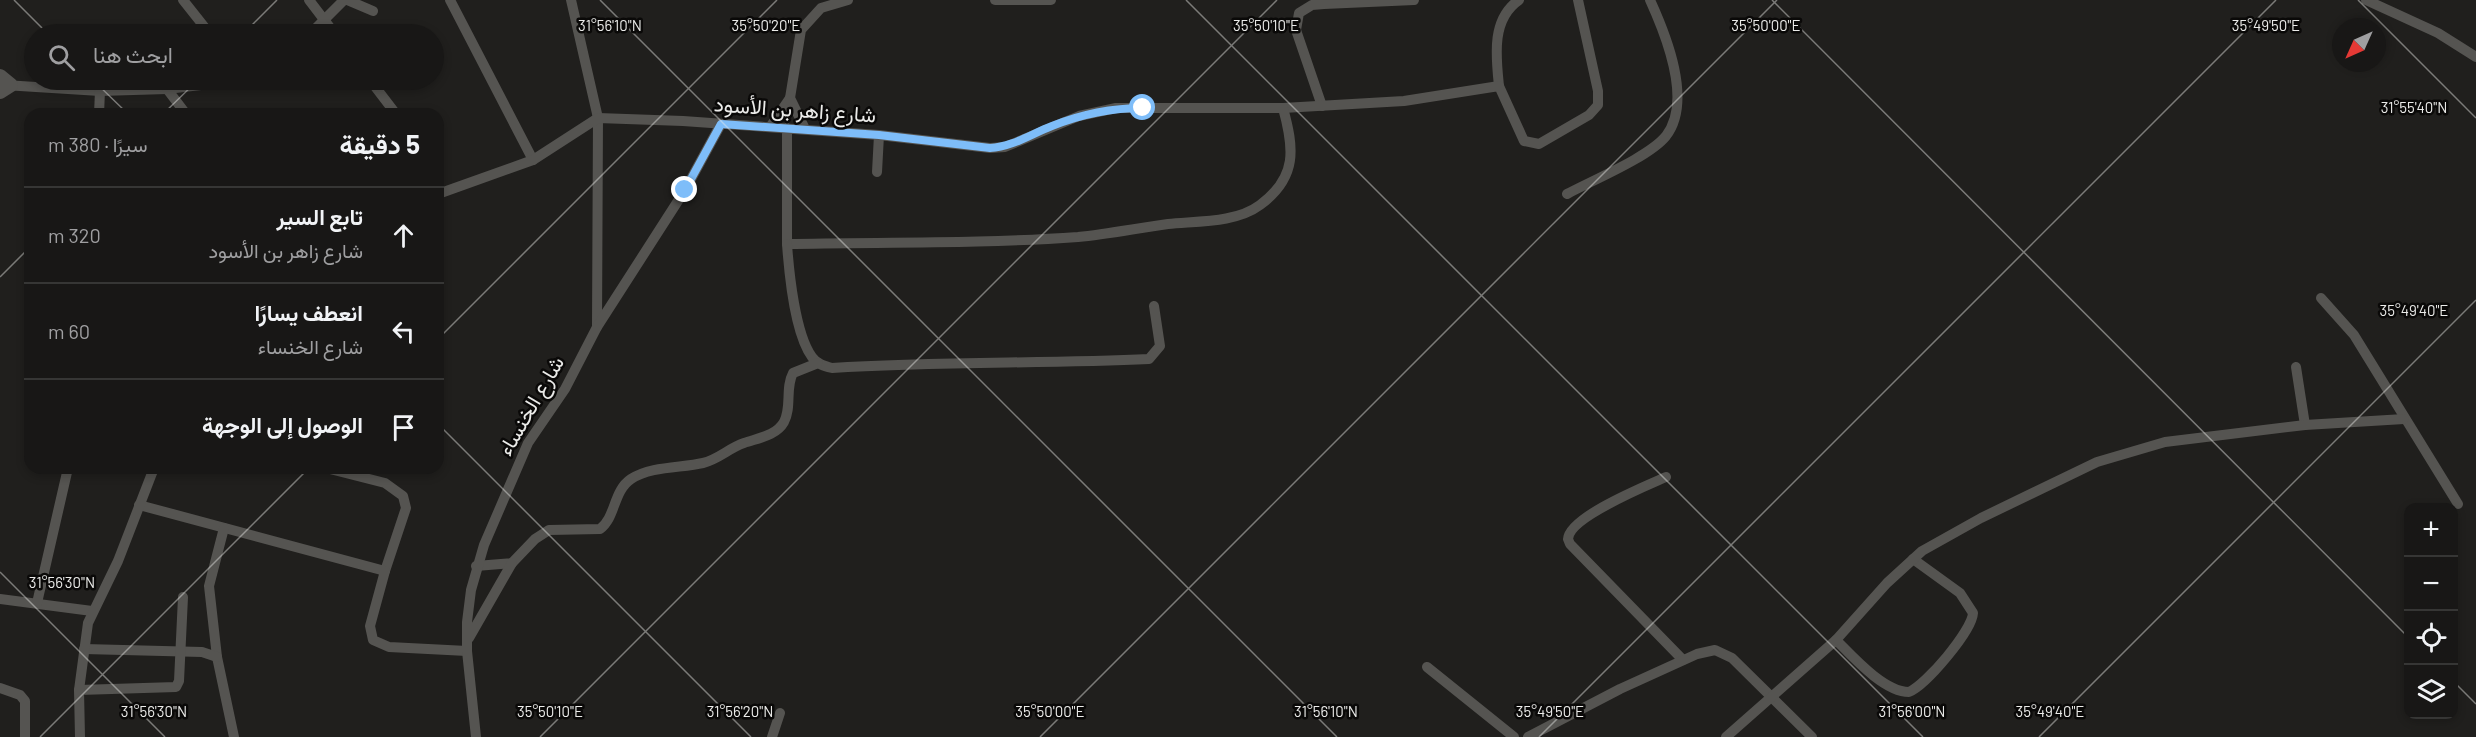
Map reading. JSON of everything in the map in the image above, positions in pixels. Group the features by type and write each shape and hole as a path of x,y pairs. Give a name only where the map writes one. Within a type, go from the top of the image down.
{"street":[{"path":"183,0 202,24"},
{"path":"309,0 327,24"},
{"path":"321,24 346,0 373,11"},
{"path":"450,0 533,160"},
{"path":"571,0 598,118 597,327"},
{"path":"770,128 790,98 801,30 821,8 848,0"},
{"path":"995,0 1051,0"},
{"path":"1322,106 1296,30 1299,13 1312,5 1414,0"},
{"path":"1519,0 1505,13 1499,30 1496,57 1499,86 1521,136 1528,144 1546,141 1594,110 1599,102 1578,0"},
{"path":"1567,194 1650,149 1665,136 1671,126 1679,100 1678,87 1665,39 1650,0"},
{"path":"2366,0 2438,33 2476,57"},
{"path":"3,85 24,86"},
{"name":"شارع زاهر بن الأسود","path":"598,118 628,117 805,129 998,148 1079,116 1116,108 1322,106 1404,100 1499,86"},
{"path":"84,90 134,90"},
{"path":"168,90 181,108"},
{"path":"377,90 391,108"},
{"path":"99,108 100,91"},
{"path":"790,98 805,129"},
{"path":"787,244 994,242 1080,237 1197,223 1231,216 1258,207 1281,184 1292,159 1283,108"},
{"path":"444,188 533,160 598,118"},
{"name":"شارع الخنساء","path":"476,737 467,646 468,604 476,567 528,443 565,389 597,327 685,190 721,124"},
{"path":"787,128 787,244 798,317 808,351 818,363 832,368 970,362 1070,363 1149,359 1160,346 1154,306"},
{"path":"877,172 879,135"},
{"path":"2321,298 2354,335 2457,503"},
{"path":"350,474 385,483 403,496 406,508 370,626 373,640 389,647 467,646 485,606 512,563 535,539 557,528 592,530 606,524 618,494 631,479 651,472 716,459 740,444 777,431 787,415 792,376 801,368 818,363"},
{"path":"2296,367 2305,425"},
{"path":"1726,737 1836,640 1913,559 1941,538 2116,454 2165,442 2305,425 2404,419"},
{"path":"37,603 67,474"},
{"path":"81,737 79,690 92,611 111,577 152,474"},
{"path":"1666,477 1589,516 1571,529 1568,539 1577,552 1683,660"},
{"path":"139,505 385,571"},
{"path":"224,528 209,586 217,657 234,737"},
{"path":"1836,640 1865,668 1893,688 1909,692 1921,685 1968,630 1973,614 1960,593 1913,559"},
{"path":"476,567 512,563"},
{"path":"79,690 173,688 179,681 183,597"},
{"path":"0,599 92,611"},
{"path":"84,649 202,652 217,657"},
{"path":"1528,737 1683,660 1709,650 1719,650 1732,658 1812,737"},
{"path":"1427,667 1514,737"},
{"path":"0,688 24,699 25,737"},
{"path":"772,737 780,712"}],"route":[{"path":"685,190 721,124 879,135 998,148 1079,116 1116,108 1143,108"}]}
